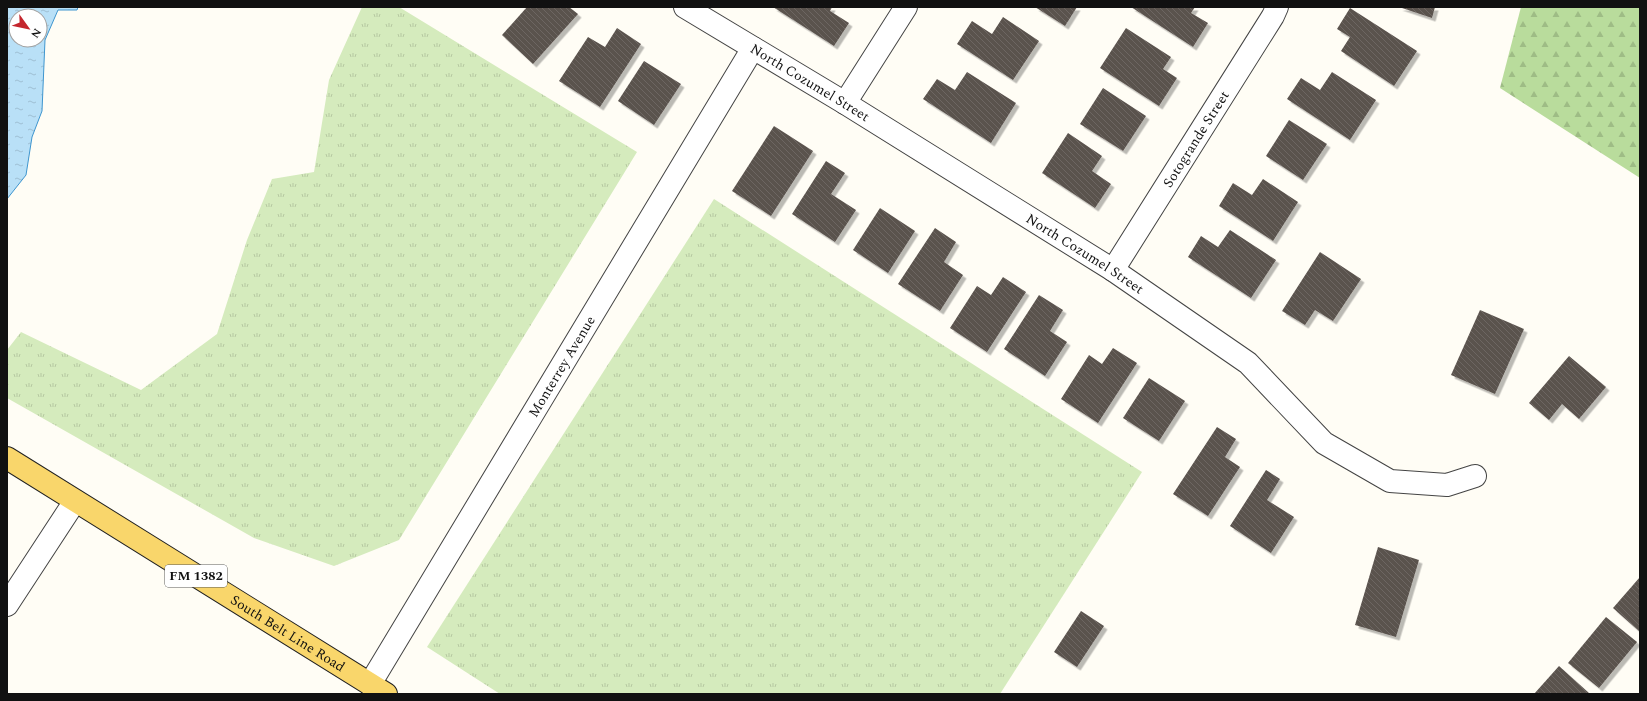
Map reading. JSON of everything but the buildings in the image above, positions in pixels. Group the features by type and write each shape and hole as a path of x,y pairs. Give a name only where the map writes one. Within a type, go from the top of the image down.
{"main road":[{"name":"South Belt Line Road","path":"7,458 378,689"}],"street":[{"name":"North Cozumel Street","path":"685,7 845,103 1113,270 1248,363 1324,443 1390,481 1447,485 1475,476"},
{"path":"845,103 906,7"},
{"name":"Sotogrande Street","path":"1113,270 1273,16 1277,7"},
{"name":"Monterrey Avenue","path":"378,689 753,48"},
{"path":"7,605 75,501"}],"green space":[{"path":"362,7 399,7 637,152 399,540 334,566 254,538 7,398 7,350 21,332 141,390 217,334 247,240 272,179 314,172 329,80"},
{"path":"1521,7 1640,7 1640,178 1500,88"},
{"path":"714,199 1142,472 1000,694 500,694 427,647"}],"water":[{"path":"7,7 78,7 77,10 58,10 48,33 48,8 8,8 8,48 45,48 42,111 32,137 26,175 7,199"}]}
